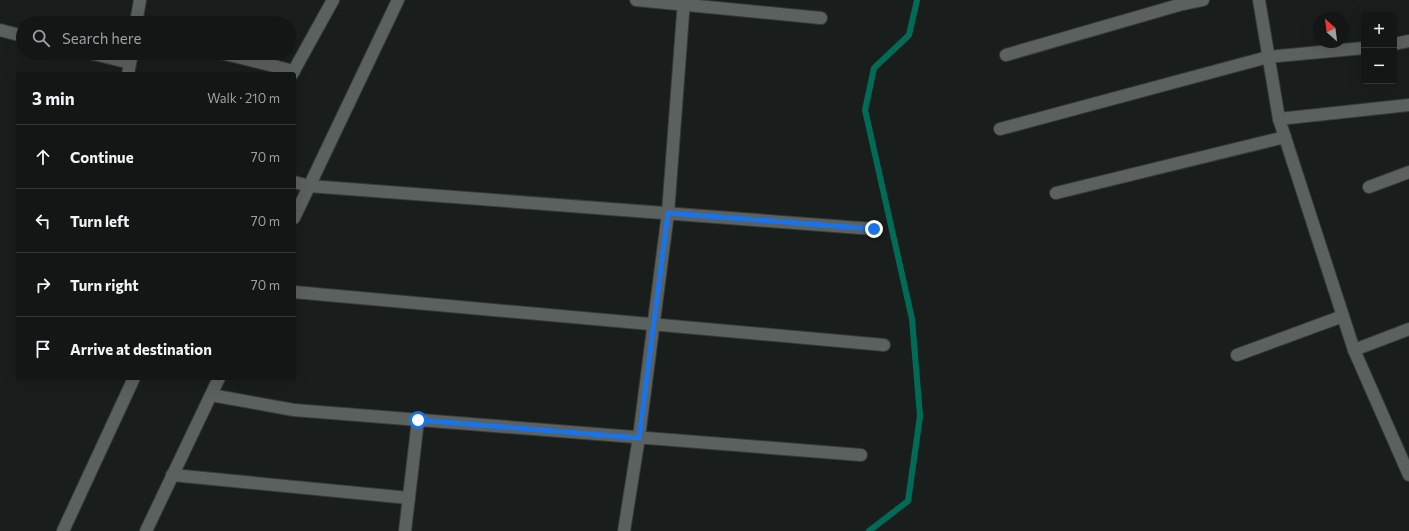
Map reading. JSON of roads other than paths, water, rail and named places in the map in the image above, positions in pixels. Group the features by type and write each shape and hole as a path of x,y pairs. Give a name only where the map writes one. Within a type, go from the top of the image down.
{"street":[{"path":"137,16 140,0"},
{"path":"248,60 293,72 333,0"},
{"path":"296,214 398,0"},
{"path":"636,0 683,2 821,18"},
{"path":"1006,55 1179,5 1203,0"},
{"path":"1259,0 1279,119 1354,350 1409,475"},
{"path":"624,531 639,438 668,213 683,2"},
{"path":"0,30 16,34"},
{"path":"1397,43 1409,41"},
{"path":"1000,129 1268,56 1361,48"},
{"path":"115,60 130,64"},
{"path":"1279,119 1409,105"},
{"path":"1056,193 1285,137"},
{"path":"1369,187 1409,172"},
{"path":"296,183 309,186 874,229"},
{"path":"296,292 654,323 884,345"},
{"path":"1237,355 1343,316"},
{"path":"1354,350 1409,329"},
{"path":"63,531 133,380"},
{"path":"146,531 218,380"},
{"path":"211,395 294,410 861,455"},
{"path":"405,531 418,420"},
{"path":"172,475 409,498"}],"waterway":[{"path":"869,531 908,501 920,416 912,319 865,110 874,68 909,35 917,0"}]}
